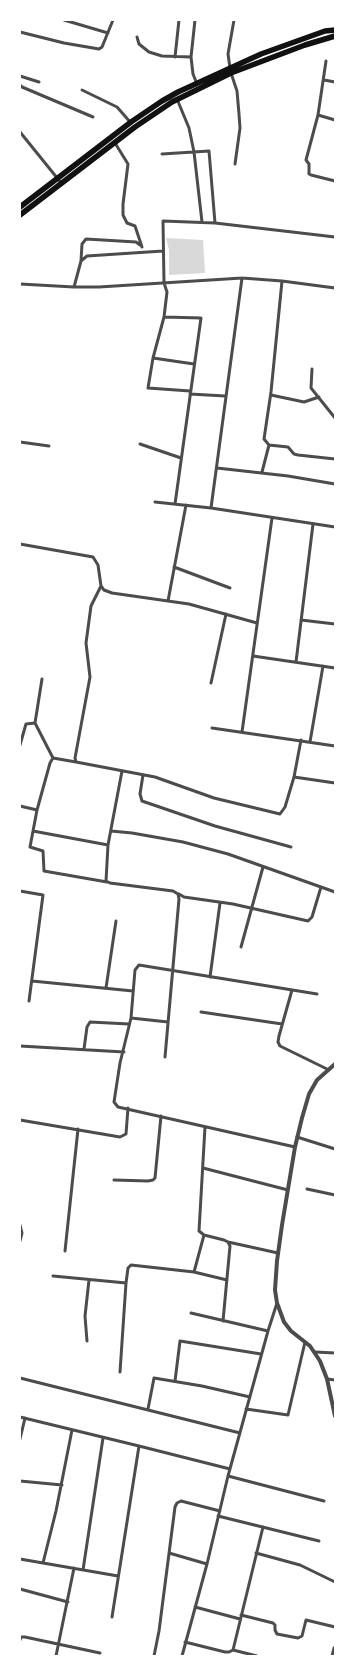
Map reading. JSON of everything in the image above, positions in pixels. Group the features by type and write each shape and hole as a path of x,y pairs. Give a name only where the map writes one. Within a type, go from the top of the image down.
{"highway":[{"path":"22,207 62,184 176,97 304,38 325,31 335,30"},
{"path":"20,215 22,207 131,122 197,84 305,45 335,36"}],"street":[{"path":"64,20 108,32"},
{"path":"20,32 64,43 98,49 102,47 113,20"},
{"path":"175,57 179,20"},
{"path":"196,20 191,57 193,74 197,84"},
{"path":"234,20 228,54 237,91 240,128 235,164"},
{"path":"137,37 142,48 162,56 191,57"},
{"path":"326,61 318,115 306,160 308,164 308,171 311,175 335,181"},
{"path":"39,82 21,77 20,84 22,87 92,117"},
{"path":"324,80 335,82"},
{"path":"82,90 117,108 135,127"},
{"path":"176,97 189,128 194,152 202,222"},
{"path":"318,115 335,120"},
{"path":"20,132 62,184"},
{"path":"115,143 128,164 123,215 128,223 135,226 143,252"},
{"path":"162,154 209,152 215,223"},
{"path":"225,396 148,388 153,358 164,317 167,292 164,283 163,221 215,223 335,237"},
{"path":"74,287 81,261 82,244 86,239 136,242 142,247"},
{"path":"81,261 87,256 163,251"},
{"path":"211,508 242,278"},
{"path":"20,284 74,287 242,278 282,281 335,288"},
{"path":"282,281 271,395 264,435 266,443 269,445 288,447 294,454 298,455 335,459"},
{"path":"164,317 201,318 175,504"},
{"path":"153,358 194,364"},
{"path":"312,369 311,388 335,418"},
{"path":"271,395 304,402 319,397"},
{"path":"20,442 49,446"},
{"path":"140,444 181,458"},
{"path":"262,472 269,445"},
{"path":"217,468 262,472 335,484"},
{"path":"155,502 211,508 335,527"},
{"path":"168,601 186,505"},
{"path":"242,732 272,518"},
{"path":"296,662 313,524"},
{"path":"20,544 93,557 98,565 101,586 104,590 112,593 189,604 257,623"},
{"path":"174,567 230,588"},
{"path":"76,762 75,758 90,677 86,643 91,606 101,586"},
{"path":"211,683 226,614"},
{"path":"301,620 335,624"},
{"path":"253,656 335,668"},
{"path":"310,742 323,666"},
{"path":"42,679 35,723 53,758"},
{"path":"20,745 26,724 35,723"},
{"path":"212,728 335,746"},
{"path":"53,758 144,775 172,782 214,798 280,814 286,807 294,777 301,740"},
{"path":"53,758 50,763 30,847 43,851 44,871 107,882 173,891 184,897 234,904 308,921 312,917 321,887"},
{"path":"107,882 105,878 108,845 122,771"},
{"path":"144,775 140,794 142,801 215,826 291,847"},
{"path":"294,777 335,783"},
{"path":"20,806 38,810"},
{"path":"33,831 108,845"},
{"path":"111,831 183,842 243,858 263,867 335,892"},
{"path":"241,947 263,867"},
{"path":"20,891 43,895 30,1001"},
{"path":"164,1056 173,970 179,899 178,894"},
{"path":"210,977 220,903"},
{"path":"106,988 116,922"},
{"path":"295,1147 128,1108 118,1107 114,1102 120,1063 124,1052 131,1018 135,970 139,965 317,994"},
{"path":"32,981 134,991"},
{"path":"292,990 278,1042 280,1046 327,1070"},
{"path":"201,1012 282,1024"},
{"path":"131,1018 168,1022"},
{"path":"84,1049 87,1027 90,1022 130,1024"},
{"path":"20,1046 124,1052"},
{"path":"335,1064 317,1080 309,1094 297,1138 278,1253 276,1290 277,1303 284,1322 291,1331 315,1352 327,1379 335,1416"},
{"path":"20,1120 120,1137 124,1136 126,1131 128,1108"},
{"path":"114,1180 148,1181 155,1178 161,1116"},
{"path":"205,1127 199,1231 204,1235 228,1242 278,1253"},
{"path":"65,1251 78,1129"},
{"path":"297,1138 335,1149"},
{"path":"203,1168 288,1190"},
{"path":"307,1189 335,1196"},
{"path":"20,1225 22,1233 20,1241"},
{"path":"194,1272 204,1235"},
{"path":"223,1321 230,1246 228,1242"},
{"path":"120,1372 126,1283 128,1268 131,1265 194,1272 227,1280"},
{"path":"53,1276 126,1283"},
{"path":"87,1341 85,1316 89,1280"},
{"path":"182,1656 246,1409 277,1303"},
{"path":"191,1313 268,1331"},
{"path":"174,1381 180,1341 261,1354"},
{"path":"246,1409 288,1416 305,1342"},
{"path":"315,1352 335,1353"},
{"path":"20,1378 240,1433"},
{"path":"148,1409 154,1378 202,1386 250,1397"},
{"path":"327,1379 335,1380"},
{"path":"20,1417 230,1469"},
{"path":"20,1438 25,1418"},
{"path":"43,1563 62,1485 72,1430"},
{"path":"84,1570 103,1438"},
{"path":"112,1617 139,1446"},
{"path":"228,1476 324,1501"},
{"path":"20,1481 62,1485"},
{"path":"154,1656 159,1631 175,1507 177,1503 181,1501 220,1511"},
{"path":"218,1516 319,1541"},
{"path":"233,1650 263,1527"},
{"path":"169,1553 207,1564"},
{"path":"256,1553 300,1565 335,1582"},
{"path":"20,1559 118,1576"},
{"path":"56,1656 74,1568"},
{"path":"20,1589 68,1602"},
{"path":"195,1607 273,1622 277,1634 298,1638 302,1636 306,1620 335,1627"},
{"path":"20,1640 21,1637 25,1637 100,1653"},
{"path":"185,1642 225,1652 233,1650 256,1656"},
{"path":"332,1656 334,1648"}],"shaded area":[{"path":"166,238 203,240 205,273 169,275 169,250"}]}
